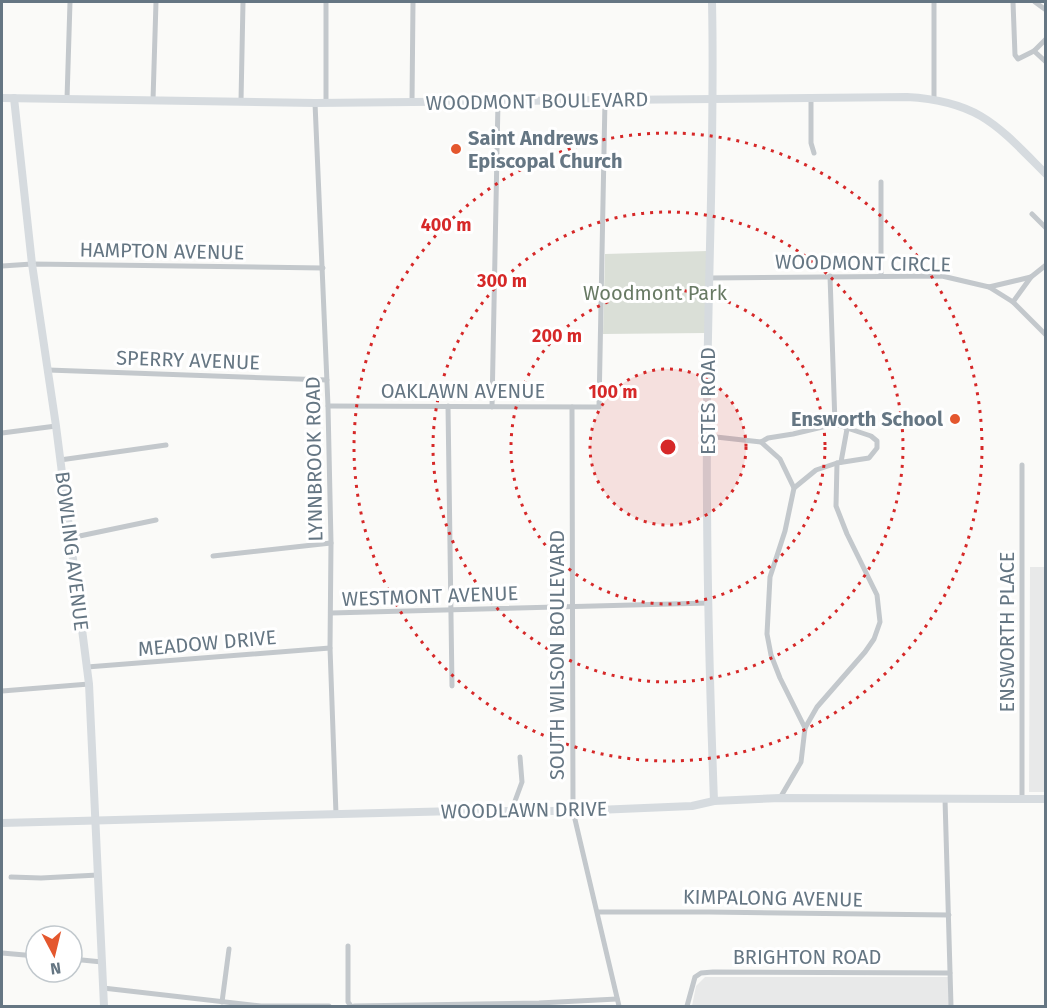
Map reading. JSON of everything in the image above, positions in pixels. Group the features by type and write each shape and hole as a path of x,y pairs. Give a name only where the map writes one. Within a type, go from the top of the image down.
{"main road":[{"name":"WOODMONT BOULEVARD","path":"2,98 315,102 934,99 965,108 991,122 1009,136 1046,174"}],"street":[{"path":"67,99 70,2"},
{"path":"153,100 156,2"},
{"path":"241,101 243,2"},
{"path":"326,2 326,102"},
{"path":"412,102 413,2"},
{"name":"ESTES ROAD","path":"712,2 714,100 707,436 714,801"},
{"path":"934,2 934,99"},
{"path":"1013,2 1015,55 1018,59 1034,51 1046,39"},
{"path":"1035,2 1046,10"},
{"path":"1034,51 1046,62"},
{"name":"BOWLING AVENUE","path":"14,98 32,264 56,426 89,684 104,1006"},
{"path":"811,99 811,143 814,153"},
{"name":"OAKLAWN AVENUE","path":"328,406 599,407 605,100"},
{"path":"492,406 498,101"},
{"name":"LYNNBROOK ROAD","path":"315,102 328,406 331,543 330,648 336,814"},
{"path":"881,182 881,276"},
{"path":"1032,214 1046,228"},
{"name":"HAMPTON AVENUE","path":"2,266 32,264 323,268"},
{"name":"WOODMONT CIRCLE","path":"709,278 942,276 989,287 1031,277 1046,266"},
{"path":"830,276 835,424"},
{"path":"1013,302 1031,277"},
{"path":"989,287 1013,302 1046,335"},
{"name":"SPERRY AVENUE","path":"48,370 327,380"},
{"path":"448,406 452,686"},
{"name":"SOUTH WILSON BOULEVARD","path":"572,407 573,811 619,1006"},
{"path":"761,442 768,438 835,424 871,436 877,441 877,448 869,458 816,470 794,488"},
{"path":"2,434 56,426"},
{"path":"780,798 801,762 805,728 817,707 865,652 874,639 880,622 877,595 836,506 839,463 847,429"},
{"path":"707,436 761,442 780,459 794,488 785,531 770,577 767,634 777,670 805,728"},
{"path":"60,460 166,445"},
{"name":"ENSWORTH PLACE","path":"1022,465 1022,799"},
{"path":"70,538 156,520"},
{"path":"213,556 331,543"},
{"name":"WESTMONT AVENUE","path":"330,613 709,603"},
{"name":"MEADOW DRIVE","path":"87,668 330,648"},
{"path":"2,691 89,684"},
{"path":"514,811 522,782 520,757"},
{"name":"WOODLAWN DRIVE","path":"2,823 336,814 573,811 692,806 714,801 780,798 1046,799"},
{"path":"945,799 951,1006"},
{"path":"10,877 98,875"},
{"name":"KIMPALONG AVENUE","path":"598,912 949,915"},
{"path":"348,946 348,1002 352,1006 538,1003 617,999"},
{"path":"222,1002 228,949"},
{"path":"2,953 24,955"},
{"path":"84,960 102,962"},
{"name":"BRIGHTON ROAD","path":"687,1006 695,977 701,973 950,973"},
{"path":"103,988 261,1006 329,1006"}],"shaded area":[{"path":"1030,567 1045,567 1045,792 1029,792"},
{"path":"705,977 948,977 949,1006 692,1006 696,986"}],"green space":[{"name":"Woodmont Park","path":"707,251 706,333 603,334 605,254"}],"place":[{"name":"Saint Andrews Episcopal Church","path":"456,149"},
{"name":"Ensworth School","path":"955,419"}]}
